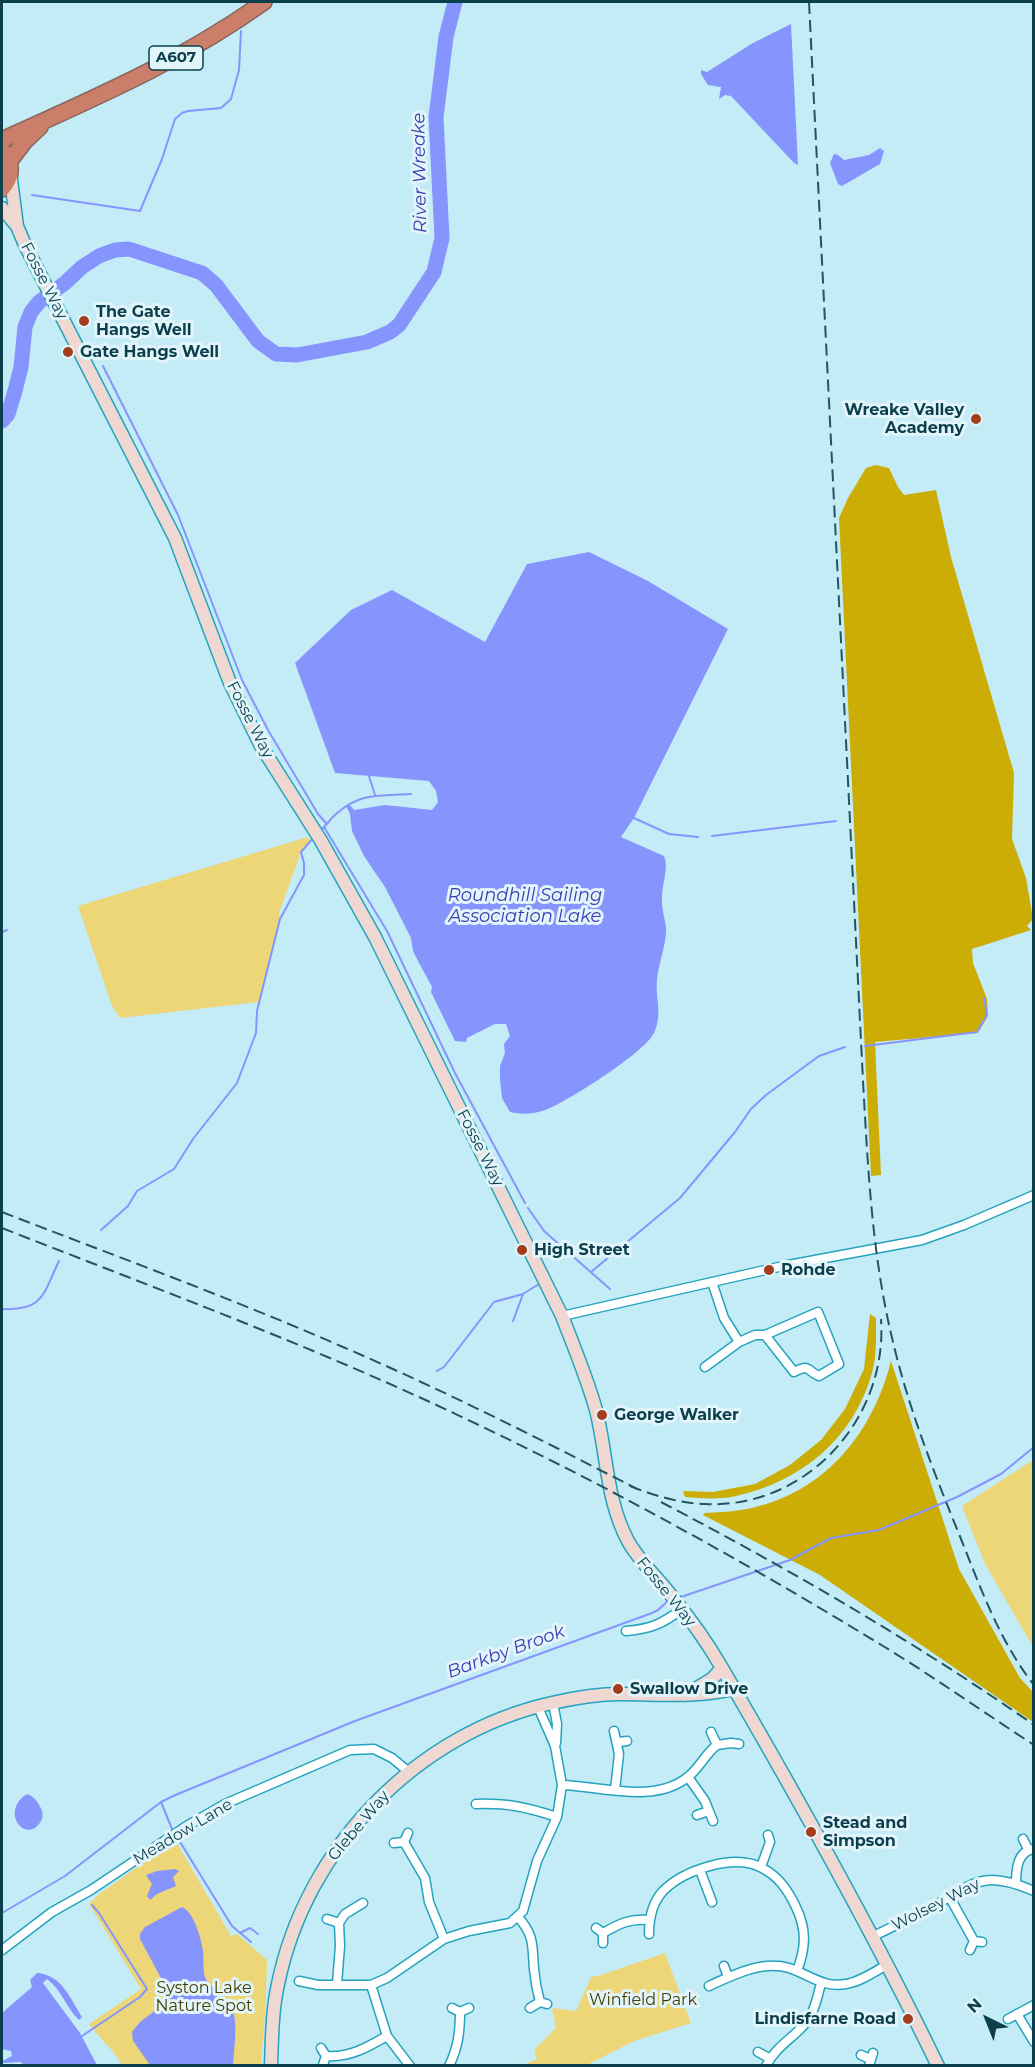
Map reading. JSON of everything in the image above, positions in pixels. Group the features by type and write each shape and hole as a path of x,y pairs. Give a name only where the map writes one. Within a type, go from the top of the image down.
{"highway":[{"name":"A607","path":"2,140 97,98 159,67 211,37 264,2"},
{"name":"A607","path":"7,161 51,117"},
{"path":"2,189 9,179 7,161"}],"street":[{"name":"Fosse Way","path":"7,161 17,226"},
{"name":"Fosse Way","path":"2,208 17,226 175,538 230,684 244,713 261,746 370,927 562,1316 585,1374 596,1411 618,1520 634,1552 677,1602 722,1668 768,1745 874,1936 938,2066"},
{"path":"562,1316 783,1266 922,1240 964,1225 1034,1194"},
{"path":"712,1282 724,1318 739,1342"},
{"path":"705,1367 739,1342 755,1335 765,1335 818,1312 839,1364 819,1376 808,1367 794,1372 765,1335"},
{"path":"626,1631 645,1630 658,1625 677,1602"},
{"path":"688,1694 704,1685 722,1668"},
{"name":"Glebe Way","path":"271,2066 278,1985 287,1950 317,1881 341,1842 367,1811 409,1772 445,1747 479,1729 553,1703 617,1694 711,1694 733,1689"},
{"path":"553,1703 557,1724 555,1746"},
{"path":"299,1981 318,1985 371,1985 387,1978 444,1939 510,1923 518,1917 523,1911 537,1862 557,1817 562,1785 555,1746 538,1707"},
{"path":"614,1731 622,1742 615,1790"},
{"path":"711,1732 717,1744"},
{"path":"562,1785 615,1790 656,1790 688,1777 717,1744 739,1744"},
{"name":"Meadow Lane","path":"2,1950 52,1912 225,1804 350,1750 374,1749 392,1758 409,1772"},
{"path":"688,1777 698,1789 713,1821"},
{"path":"476,1804 507,1803 557,1817"},
{"path":"697,1815 709,1811"},
{"path":"404,1842 408,1833"},
{"path":"761,1867 770,1842 768,1834"},
{"path":"1016,1884 1018,1863 1023,1853 1031,1849 1023,1839"},
{"path":"404,1842 425,1878 429,1902 444,1939"},
{"path":"394,1843 404,1842"},
{"path":"649,1934 648,1920 663,1892 674,1882 719,1864 735,1862 761,1867 785,1886 798,1911 804,1933 804,1951 796,1971"},
{"path":"700,1870 712,1902"},
{"name":"Wolsey Way","path":"874,1936 933,1907 963,1888 987,1880 1008,1881 1034,1891"},
{"path":"949,1896 976,1944"},
{"path":"337,1984 339,1923 345,1914 363,1904"},
{"path":"518,1917 527,1927 532,1938 534,1968 544,2003 530,2008"},
{"path":"601,1935 627,1920 634,1918 648,1920"},
{"path":"327,1919 339,1923"},
{"path":"709,1986 728,1977 761,1967 787,1968 821,1983 849,1984 888,1964"},
{"path":"724,1966 728,1977"},
{"path":"758,2052 768,2062 804,2026 813,2013 821,1983"},
{"path":"371,1985 387,2036 410,2066"},
{"path":"1008,2019 1034,2005"},
{"path":"449,2066 456,2051 460,2031 460,2009"},
{"path":"1017,2014 1034,2042"},
{"path":"321,2048 325,2060 365,2048 387,2036"},
{"path":"861,2055 871,2059"}],"green space":[{"path":"308,837 310,841 301,852 279,913 280,919 259,1002 120,1018 112,1006 78,906"},
{"path":"1033,1460 1033,1647 985,1564 962,1506"},
{"name":"Syston Lake Nature Spot","path":"175,1840 231,1936 237,1934 267,1960 261,2065 122,2065 89,2024 141,1989 89,1904 98,1895"},
{"name":"Winfield Park","path":"665,1953 691,2023 634,2041 587,2065 523,2065 537,2059 534,2050 556,2028 552,2008 576,2011 591,1977"}],"shaded area":[{"path":"876,465 889,468 904,495 936,490 951,557 1014,773 1012,839 1026,878 1033,919 1027,926 1031,930 972,949 973,963 987,999 988,1016 978,1033 875,1042 881,1175 871,1176 839,518 866,468"},
{"path":"870,1314 876,1318 872,1373 864,1396 852,1418 822,1454 782,1480 760,1489 723,1498 685,1497 683,1491 713,1492 755,1484 790,1465 821,1440 845,1409 864,1369"},
{"path":"891,1361 959,1569 1020,1678 1033,1692 1033,1722 820,1575 703,1515 770,1503 796,1492 819,1477 839,1459 871,1414"}],"water":[{"path":"791,24 798,165 731,96 725,95 719,99 721,87 708,85 701,74 701,70 707,72 753,43"},
{"path":"880,148 884,151 880,164 842,186 838,184 830,163 834,154 844,160 869,155"},
{"name":"Roundhill Sailing Association Lake","path":"589,552 648,581 728,629 634,818 621,837 664,856 665,860 666,871 662,901 666,935 657,979 658,1019 654,1033 623,1063 574,1095 540,1112 515,1113 510,1112 502,1098 500,1080 500,1066 505,1053 504,1044 510,1036 506,1024 495,1024 467,1038 466,1042 455,1041 431,992 432,987 413,951 411,938 385,887 364,856 352,831 350,814 346,806 349,804 354,810 385,805 432,810 438,802 436,791 429,781 335,773 295,663 351,610 392,590 485,642 527,564"},
{"path":"27,1794 38,1803 43,1816 39,1824 27,1830 17,1822 15,1809 19,1801"},
{"path":"175,1869 179,1871 173,1877 176,1886 157,1894 150,1900 147,1896 152,1884 146,1875"},
{"path":"182,1907 190,1914 199,1933 206,1980 229,2003 234,2014 233,2065 150,2065 133,2041 132,2032 140,2022 169,2000 169,1993 140,1939 140,1934 145,1927"},
{"path":"37,1973 53,1978 69,1995 82,2017 79,2020 52,1983 47,1979 43,1983 80,2033 97,2065 26,2066 20,2062 2,2063 12,2056 11,2051 2,2049 2,2013 32,1987 30,1980"}],"waterway":[{"name":"River Wreake","path":"2,421 8,414 15,391 21,367 25,327 31,312 39,302 82,267 99,256 115,250 129,249 202,273 216,285 258,341 276,354 297,355 367,342 390,332 399,325 434,272 442,238 436,117 446,37 455,2"},
{"path":"32,195 140,211 162,159 175,119 188,111 221,108 231,99 239,70 241,31"},
{"path":"103,366 178,515 242,680 268,730 318,814 326,823"},
{"path":"369,776 375,795"},
{"path":"320,831 336,814 354,802 371,796 411,794"},
{"path":"634,818 669,834 698,837"},
{"path":"712,836 836,821"},
{"path":"324,827 387,931 455,1073 525,1203"},
{"path":"101,1230 128,1206 137,1191 174,1169 193,1139 237,1083 256,1033 257,1011 280,919 304,875 301,852 314,837"},
{"path":"2,932 7,930"},
{"path":"865,1046 977,1032 987,1015 984,998"},
{"path":"591,1272 680,1198 735,1132 751,1109 766,1095 819,1056 845,1047"},
{"path":"528,1208 544,1231 610,1289"},
{"path":"2,1309 26,1307 40,1298 59,1261"},
{"path":"437,1371 444,1367 494,1302 523,1294 539,1284"},
{"path":"513,1321 523,1294"},
{"name":"Barkby Brook","path":"678,1598 790,1560 831,1538 879,1530 957,1497 1001,1474 1034,1447"},
{"name":"Barkby Brook","path":"2,1913 65,1876 161,1802 173,1796 355,1721 652,1613 670,1599"},
{"path":"161,1802 172,1829 232,1926 251,1942"},
{"path":"82,2036 140,1997 147,1989 92,1905"},
{"path":"240,1933 250,1928 258,1934"}],"railway":[{"path":"809,2 863,1081 869,1180 880,1278 893,1342 923,1442 992,1615 1011,1651 1034,1685"},
{"path":"2,1212 216,1294 343,1347 491,1415 637,1489"},
{"path":"2,1228 292,1342 518,1444 676,1526 832,1615 1034,1745"},
{"path":"630,1486 658,1496 686,1502 705,1504 742,1502 777,1491 807,1474 834,1450 855,1422 871,1390 880,1356 881,1319"},
{"path":"661,1502 851,1607 1034,1725"}],"place":[{"name":"The Gate Hangs Well","path":"84,321"},
{"name":"Gate Hangs Well","path":"68,352"},
{"name":"Wreake Valley Academy","path":"976,419"},
{"name":"High Street","path":"522,1250"},
{"name":"Rohde","path":"769,1270"},
{"name":"George Walker","path":"602,1415"},
{"name":"Swallow Drive","path":"618,1689"},
{"name":"Stead and Simpson","path":"811,1832"},
{"name":"Lindisfarne Road","path":"908,2019"}]}
